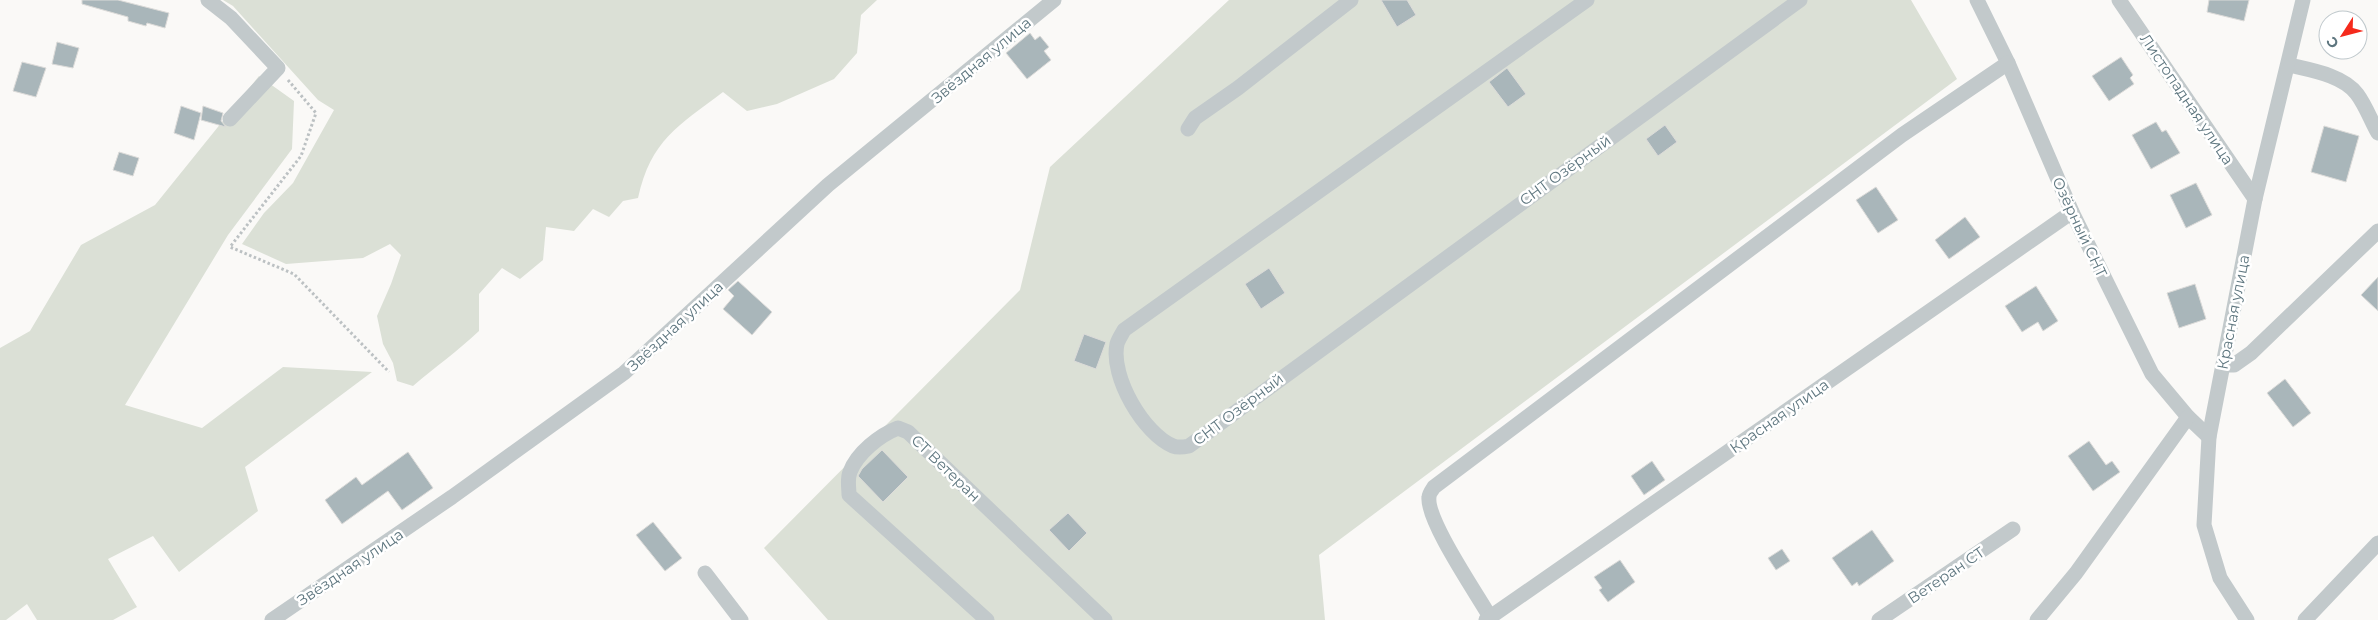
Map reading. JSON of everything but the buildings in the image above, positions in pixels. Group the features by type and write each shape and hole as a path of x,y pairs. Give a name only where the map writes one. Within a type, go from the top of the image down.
{"street":[{"path":"208,0 231,18 278,68 230,119"},
{"name":"Звёздная улица","path":"272,620 452,497 624,373 828,186 1054,0"},
{"path":"1188,129 1195,118 1238,88 1351,0"},
{"name":"СНТ Озёрный","path":"1587,0 1124,330 1117,344 1118,366 1126,391 1140,417 1160,439 1175,447 1189,446 1800,0"},
{"name":"Озёрный СНТ","path":"1977,0 2008,63 2072,212 2152,374 2188,418 2209,437"},
{"name":"Листопадная улица","path":"2119,0 2255,199"},
{"name":"Красная улица","path":"2247,620 2220,578 2204,525 2209,437 2255,199 2289,65 2303,0"},
{"path":"1488,619 1431,511 1429,497 1434,487 1902,135 2008,63"},
{"path":"2289,65 2316,71 2344,83 2357,94 2378,133"},
{"name":"Красная улица","path":"1488,619 2072,212"},
{"path":"2223,366 2234,365 2251,353 2378,231"},
{"path":"2037,620 2076,573 2188,418"},
{"name":"СТ Ветеран","path":"987,620 849,495 848,474 855,462 886,432 898,428 908,432 1105,620"},
{"name":"Ветеран СТ","path":"1879,620 2012,529"},
{"path":"2305,620 2378,543"},
{"path":"704,573 741,620"}],"path":[{"path":"278,68 316,113 301,156 230,247 294,274 388,372"}],"shaded area":[{"path":"223,0 877,0 861,15 857,53 834,79 777,104 747,111 723,92 668,136 650,162 638,198 623,201 609,217 593,209 574,231 546,227 543,260 520,279 502,268 479,294 479,331 413,386 397,381 393,363 383,344 377,316 401,255 390,244 363,258 286,264 242,244 264,213 293,183 334,110 318,100 233,6"},
{"path":"1229,0 1911,0 1957,79 1319,555 1325,620 828,620 764,548 1020,290 1050,167"},
{"path":"259,76 294,101 292,149 228,235 125,405 202,428 283,367 372,372 245,467 258,511 179,572 153,536 108,559 137,607 113,620 37,620 27,604 6,620 0,620 0,348 30,331 81,245 155,205"}]}
